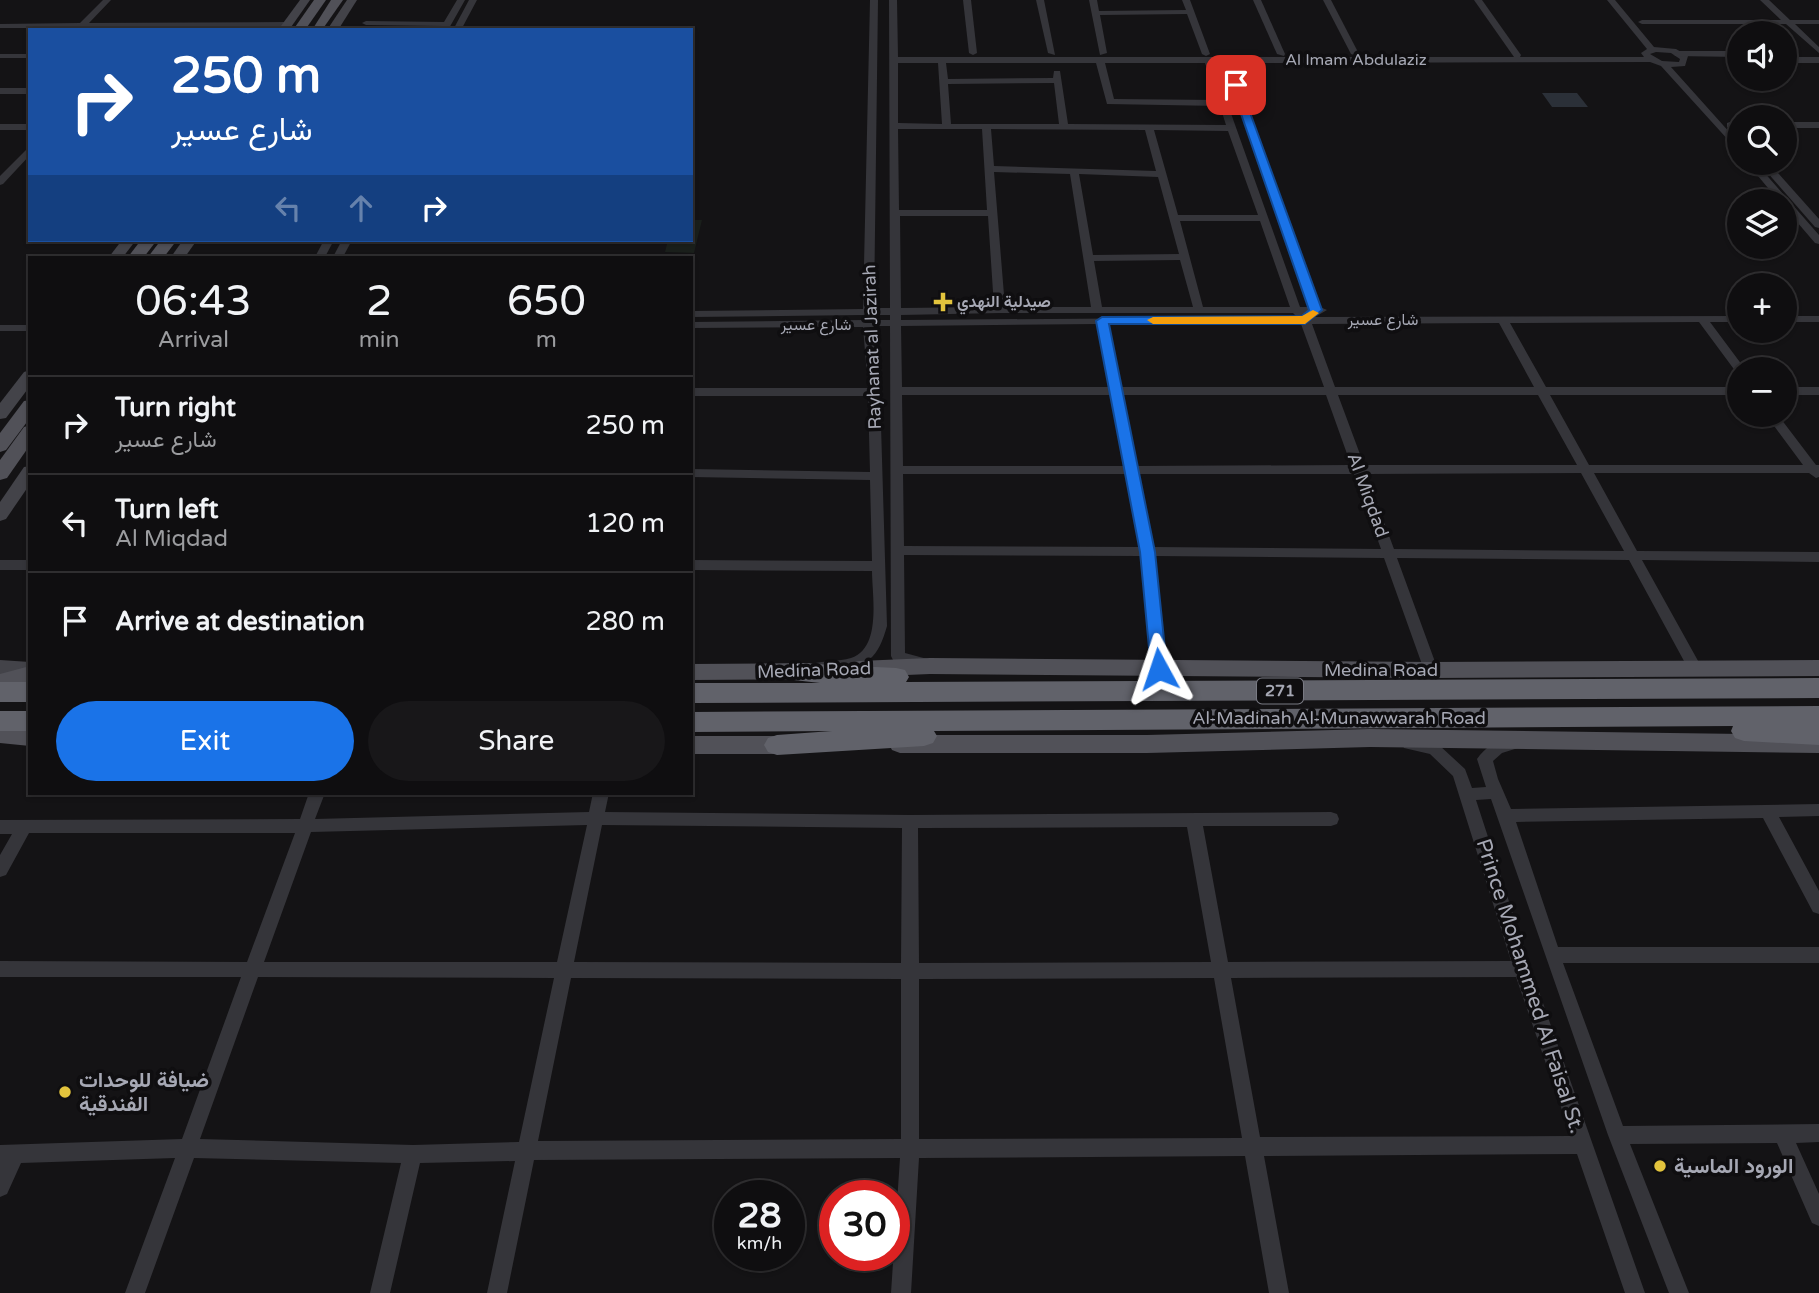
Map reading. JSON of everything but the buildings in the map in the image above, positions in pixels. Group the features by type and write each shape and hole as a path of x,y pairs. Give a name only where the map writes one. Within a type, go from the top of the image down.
{"highway":[{"path":"794,672 1157,680"},
{"path":"1677,689 1819,678"},
{"name":"Al-Madinah Al-Munawwarah Road","path":"693,693 1157,680 1677,689 1819,688"},
{"path":"0,692 28,692"},
{"name":"Al-Madinah Al-Munawwarah Road","path":"693,722 1819,716"},
{"path":"1495,718 1819,735"},
{"path":"778,745 1216,719"},
{"path":"2,733 28,722"}],"main road":[{"path":"290,28 305,0"},
{"path":"290,28 320,0"},
{"path":"317,28 337,0"},
{"path":"333,28 352,0"},
{"path":"117,256 127,242"},
{"path":"137,256 147,242"},
{"path":"157,256 167,242"},
{"path":"0,414 28,378"},
{"path":"0,446 28,408"},
{"path":"0,474 28,434"},
{"path":"0,514 28,474"},
{"name":"Medina Road","path":"693,672 794,672 930,666 1157,680 1431,670 1819,668"},
{"path":"0,669 28,671"},
{"path":"0,682 28,672"},
{"path":"2,733 28,737"},
{"path":"693,745 1147,744 1370,738 1819,744"}],"street":[{"path":"80,28 107,0"},
{"path":"366,23 446,27 461,0"},
{"path":"458,28 473,0"},
{"name":"Rayhanat al Jazirah","path":"794,672 859,661 870,654 880,626 874,392 868,319 874,0"},
{"name":"Rayhanat al Jazirah","path":"892,0 898,656 930,666"},
{"path":"967,0 974,53"},
{"path":"1040,0 1054,57 1064,127"},
{"path":"1093,0 1115,126"},
{"name":"Al Miqdad","path":"1186,0 1263,218 1331,391 1431,670"},
{"path":"1257,0 1281,54"},
{"path":"1327,0 1355,54"},
{"path":"1478,0 1517,55"},
{"path":"1611,0 1649,55 1664,64 1727,135"},
{"path":"1624,0 1664,50 1680,60 1727,116"},
{"path":"1765,0 1787,21"},
{"path":"1095,13 1191,12"},
{"path":"1642,22 1727,22"},
{"path":"1797,22 1819,22"},
{"path":"0,26 290,28"},
{"path":"1797,31 1819,52"},
{"path":"1207,57 1281,54 1649,55 1664,50"},
{"path":"1797,53 1819,52"},
{"path":"893,56 974,53 1054,57"},
{"path":"0,55 28,56"},
{"name":"Al Imam Abdulaziz","path":"893,56 942,60 1054,57 1207,57 1227,60 1649,55"},
{"path":"1664,64 1727,55"},
{"path":"942,60 947,126"},
{"path":"1227,60 1316,310"},
{"path":"1680,60 1727,60"},
{"path":"1797,60 1819,60"},
{"path":"944,82 1058,80"},
{"path":"0,91 28,91"},
{"path":"1110,102 1223,103"},
{"path":"1797,125 1819,125"},
{"path":"894,126 1231,128"},
{"path":"0,127 28,127"},
{"path":"986,127 1000,310"},
{"path":"1149,127 1199,310"},
{"path":"0,136 28,136"},
{"path":"2,178 28,151"},
{"path":"989,169 1161,174"},
{"path":"1074,172 1088,258 1148,552 1157,680"},
{"path":"1761,175 1774,189"},
{"path":"1775,175 1818,223"},
{"path":"895,213 993,213"},
{"path":"1797,216 1819,241"},
{"path":"1174,218 1263,218"},
{"path":"1088,258 1185,257"},
{"name":"شارع عسير","path":"895,318 1000,310 1100,315 1199,310 1300,315 1316,310 1727,311"},
{"path":"1797,311 1819,311"},
{"name":"شارع عسير","path":"693,314 868,319"},
{"name":"شارع عسير","path":"693,325 1100,315 1727,320"},
{"path":"1797,319 1819,319"},
{"path":"1503,320 1695,667"},
{"path":"1703,320 1730,357"},
{"path":"0,328 28,328"},
{"path":"896,391 1727,391"},
{"path":"1797,391 1819,391"},
{"path":"693,392 874,392"},
{"path":"1782,427 1817,472"},
{"path":"897,470 1585,469 1817,472"},
{"path":"693,473 876,476"},
{"path":"898,550 1819,557"},
{"path":"0,565 28,565"},
{"path":"693,565 879,566"},
{"name":"Prince Mohammed Al Faisal St.","path":"1370,738 1434,749 1460,774 1521,969 1635,1293"},
{"name":"Prince Mohammed Al Faisal St.","path":"1532,739 1497,748 1485,759 1617,1135 1679,1293"},
{"path":"1468,794 1496,793"},
{"path":"135,1293 316,795"},
{"path":"497,1293 601,795"},
{"path":"1767,810 1819,906"},
{"path":"1506,816 1819,810"},
{"path":"0,827 304,826 596,818 910,822 1331,820"},
{"path":"1194,820 1279,1293"},
{"path":"901,1293 909,1150 910,822"},
{"path":"0,870 24,827"},
{"path":"1552,956 1819,955"},
{"path":"0,969 1521,969"},
{"path":"1782,1133 1819,1216"},
{"path":"1617,1135 1819,1133"},
{"path":"0,1187 8,1154 189,1148 413,1154 525,1151 1583,1145"},
{"path":"380,1293 413,1154"}],"shaded area":[{"path":"1542,93 1577,93 1588,107 1552,107"},
{"path":"693,220 702,220 694,253 665,252 668,242 693,242"}],"slow traffic":[{"path":"1153,320 1305,320 1313,313"}],"place":[{"name":"صيدلية النهدي","path":"943,302"},
{"name":"ضيافة للوحدات الفندقية","path":"65,1092"},
{"name":"الورود الماسية","path":"1660,1166"}],"route":[{"path":"1159,669 1148,552 1102,321 1305,320 1316,310 1236,85"}]}
